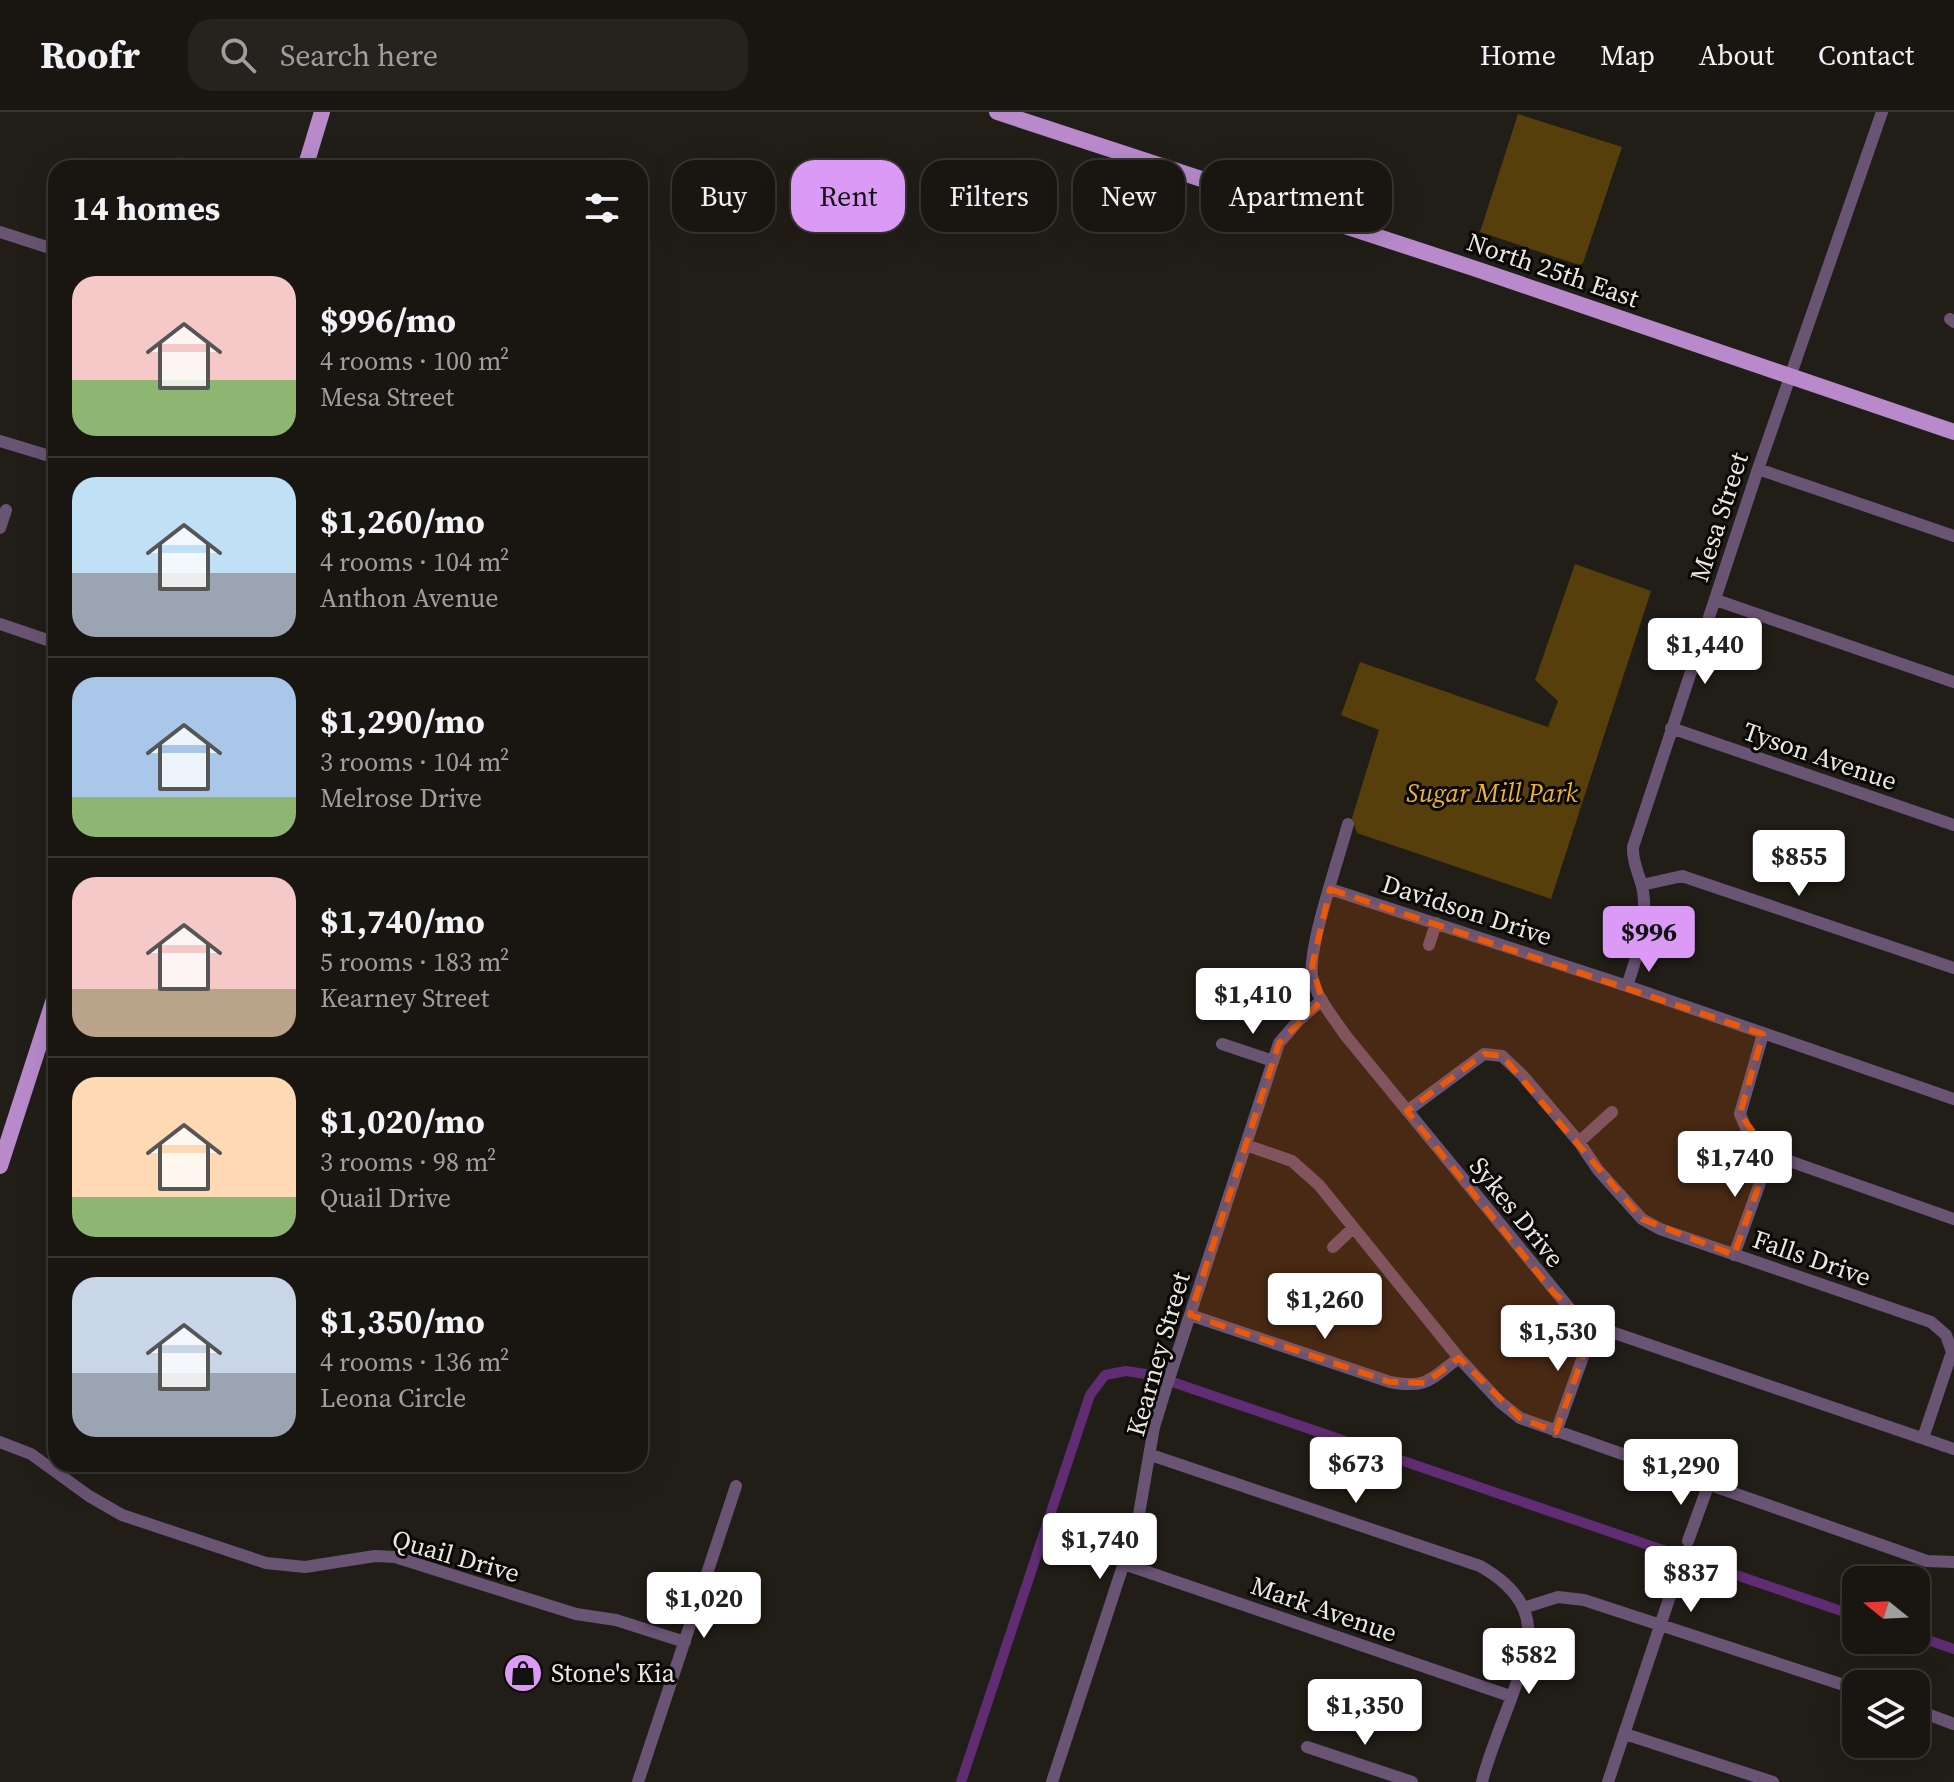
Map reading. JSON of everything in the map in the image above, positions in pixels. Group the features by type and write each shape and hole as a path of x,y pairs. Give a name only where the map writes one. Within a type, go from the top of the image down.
{"main road":[{"path":"308,160 320,112"},
{"name":"North 25th East","path":"997,112 1473,268 1954,432"},
{"path":"0,1166 48,1018"}],"street":[{"name":"Mesa Street","path":"1627,986 1643,939 1646,915 1642,885 1632,859 1633,847 1789,377 1882,112"},
{"path":"0,232 48,247"},
{"path":"0,441 48,456"},
{"path":"1758,469 1954,536"},
{"path":"0,528 6,510"},
{"path":"1716,600 1954,682"},
{"path":"0,624 48,640"},
{"name":"Tyson Avenue","path":"1671,728 1954,825"},
{"name":"Sykes Drive","path":"1348,824 1316,941 1312,979 1346,1036 1575,1315 1594,1326 1954,1449"},
{"path":"1642,885 1682,876 1954,968"},
{"name":"Davidson Drive","path":"1330,889 1627,986 1954,1099"},
{"path":"1429,945 1436,923"},
{"name":"Kearney Street","path":"1052,1782 1138,1520 1154,1427 1171,1371 1279,1043 1322,1000"},
{"path":"1763,1034 1740,1114 1761,1151 1954,1219"},
{"path":"1222,1044 1273,1061"},
{"name":"Falls Drive","path":"1407,1111 1484,1054 1502,1056 1523,1076 1579,1142 1598,1170 1642,1219 1660,1229 1931,1322 1946,1335 1952,1352 1923,1438"},
{"path":"1579,1142 1612,1112"},
{"path":"1246,1145 1292,1161 1319,1185 1459,1358 1500,1402 1520,1418 1927,1561 1954,1562"},
{"path":"1734,1255 1770,1155"},
{"path":"1333,1247 1353,1228"},
{"path":"1190,1315 1390,1382 1414,1387 1425,1383 1459,1358"},
{"path":"1556,1432 1594,1326"},
{"name":"Quail Drive","path":"0,1442 31,1454 48,1466"},
{"path":"1151,1455 1480,1566 1511,1588 1523,1608 1528,1626 1527,1644 1487,1757 1482,1782"},
{"name":"Quail Drive","path":"56,1472 122,1515 266,1563 305,1567 375,1556 395,1557 576,1614 616,1620 685,1642"},
{"path":"638,1782 736,1486"},
{"path":"1688,1541 1708,1486"},
{"name":"Mark Avenue","path":"1124,1564 1510,1696"},
{"path":"1608,1782 1677,1575"},
{"path":"1523,1608 1568,1597 1649,1619 1842,1684"},
{"path":"1930,1715 1954,1724"},
{"path":"1625,1734 1773,1782"},
{"path":"1307,1747 1412,1782"}],"highlighted area":[{"path":"1330,889 1763,1034 1740,1114 1770,1155 1734,1255 1642,1219 1502,1056 1484,1054 1407,1111 1554,1293 1594,1326 1556,1432 1520,1418 1459,1358 1425,1383 1390,1382 1190,1315 1279,1043 1322,1000 1312,966"}],"green space":[{"path":"1518,114 1622,147 1583,263 1579,265 1480,232"},
{"name":"Sugar Mill Park","path":"1575,564 1651,591 1551,899 1357,833 1352,818 1379,730 1341,715 1360,662 1548,727 1558,701 1535,680"}],"waterway":[{"path":"961,1782 1090,1395 1105,1375 1126,1371 1152,1375 1842,1611"},
{"path":"1930,1641 1954,1649"}],"place":[{"name":"Stone's Kia","path":"523,1673"}]}
